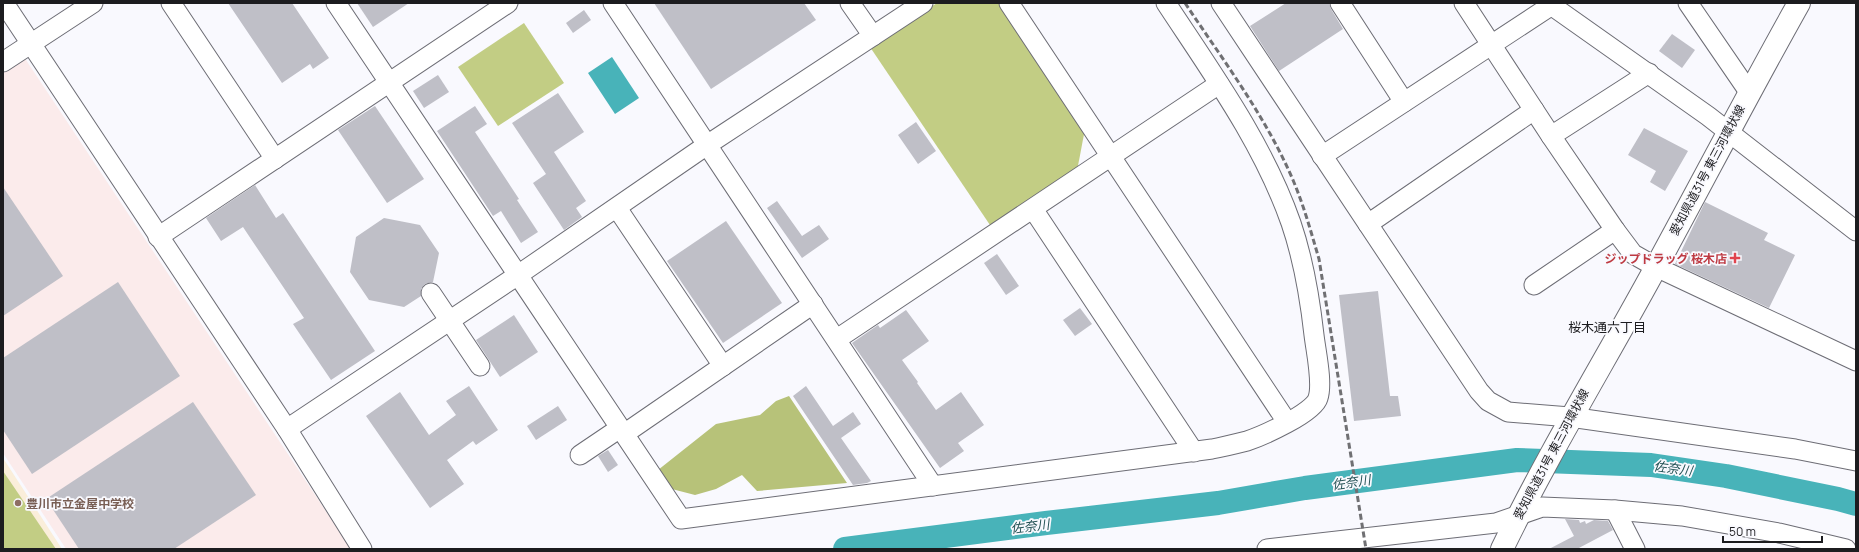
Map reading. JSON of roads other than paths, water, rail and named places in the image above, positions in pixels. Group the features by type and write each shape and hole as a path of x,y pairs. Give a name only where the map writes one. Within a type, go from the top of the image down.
{"main road":[{"name":"愛知県道31号 東三河環状線","path":"1502,549 1518,515 1570,417 1656,267 1749,92 1799,3"}],"street":[{"path":"4,3 32,43 158,237 287,429 362,549"},
{"path":"3,62 93,3"},
{"path":"171,3 275,159"},
{"path":"336,3 680,519 1212,449 1248,440 1311,409 1318,399 1319,375 1310,299 1291,224 1278,189 1249,134 1219,84 1166,3"},
{"path":"613,3 933,486"},
{"path":"850,3 873,36"},
{"path":"287,429 450,321 707,145 924,3"},
{"path":"1009,3 1109,156 1287,422"},
{"path":"1221,3 1479,391 1488,401 1508,412 1570,417 1795,449 1856,461"},
{"path":"1340,3 1404,102"},
{"path":"1464,3 1551,136 1633,254 1656,267 1856,361"},
{"path":"1688,3 1749,92"},
{"path":"158,237 506,4"},
{"path":"1322,156 1552,4 1728,131 1856,231"},
{"path":"1551,136 1649,73"},
{"path":"837,339 1219,84"},
{"path":"1368,224 1534,110"},
{"path":"616,208 723,366"},
{"path":"1033,209 1194,452"},
{"path":"1534,285 1616,230"},
{"path":"431,293 480,366"},
{"path":"580,455 622,431 723,366 813,304"},
{"path":"1267,549 1348,544 1496,522 1542,507 1616,510 1690,517 1779,533 1846,549"},
{"path":"1616,510 1635,549"}],"water":[{"path":"612,57 639,98 615,114 588,73"}],"waterway":[{"name":"佐奈川","path":"845,549 1046,523 1218,503 1305,488 1517,460 1651,465 1726,476 1856,504"}],"railway":[{"path":"1185,3 1257,111 1282,157 1304,209 1319,259 1366,549"}],"place":[{"name":"ジップドラッグ 桜木店","path":"1735,258"},
{"name":"豊川市立金屋中学校","path":"18,503"}],"district":[{"name":"桜木通六丁目","path":"1607,327"}]}
